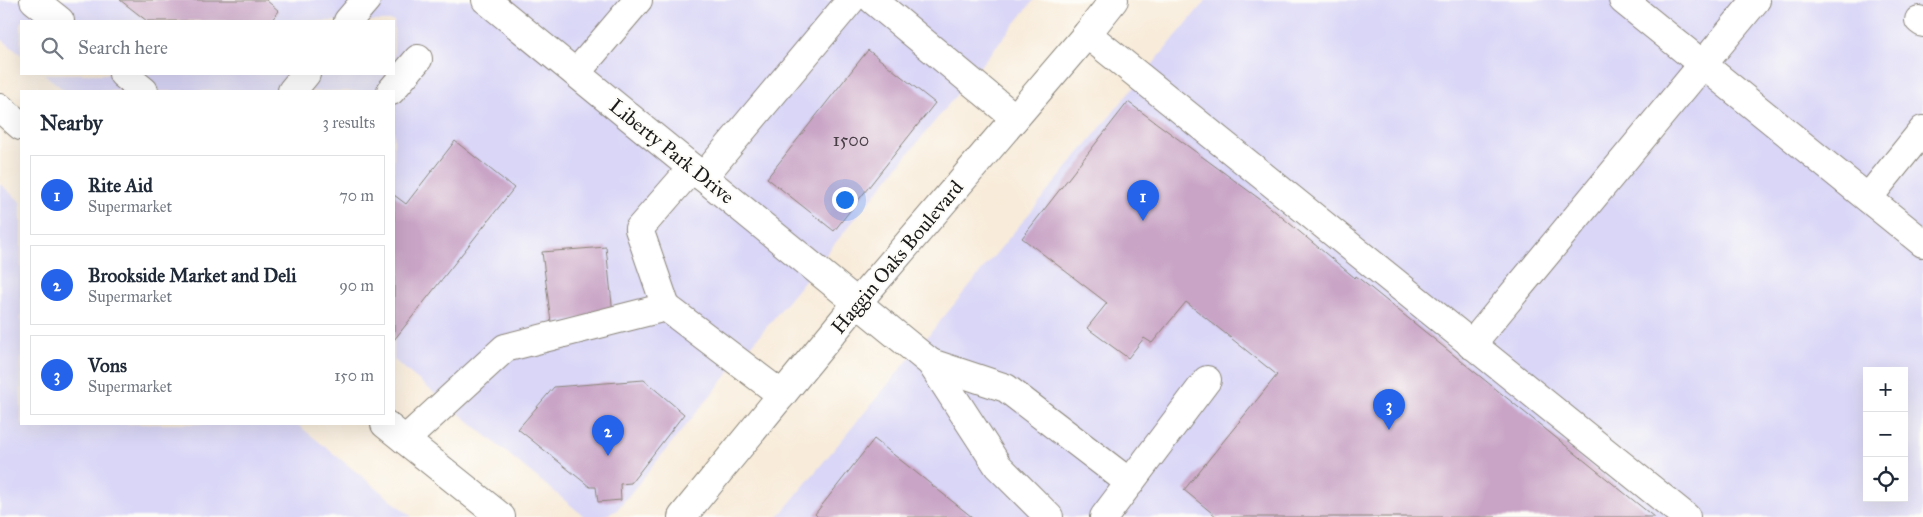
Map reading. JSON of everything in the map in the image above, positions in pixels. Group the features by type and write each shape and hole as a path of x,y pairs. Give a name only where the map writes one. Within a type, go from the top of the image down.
{"street":[{"path":"34,0 59,20"},
{"name":"Liberty Park Drive","path":"486,0 932,363"},
{"path":"576,73 638,0"},
{"path":"782,395 666,307 639,228 698,172 851,0"},
{"path":"873,0 1015,118"},
{"name":"Haggin Oaks Boulevard","path":"682,517 857,303 1114,0"},
{"path":"1623,0 1923,243"},
{"path":"1472,345 1756,0"},
{"path":"1087,34 1686,517"},
{"path":"392,90 418,59"},
{"path":"124,75 143,90"},
{"path":"293,90 305,75"},
{"path":"0,108 20,125"},
{"path":"1868,198 1923,130"},
{"path":"501,517 395,432 505,348 666,307"},
{"path":"932,363 1006,388 1130,483"},
{"path":"932,363 998,466 1049,517"},
{"path":"1104,517 1207,380"}],"shaded area":[{"path":"0,0 1034,0 616,511 601,517 585,517 395,361 395,90 64,90 45,75 395,75 395,20 20,20 20,54 0,38"},
{"path":"1206,0 1923,0 1923,517 778,517"},
{"path":"0,184 20,201 20,425 298,425 412,517 0,517"}],"building":[{"path":"120,0 266,0 279,11 272,20 146,20"},
{"path":"868,50 935,103 834,231 767,178"},
{"path":"1128,102 1265,203 1355,278 1356,276 1654,517 1217,517 1184,490 1277,375 1186,302 1152,343 1144,338 1128,358 1087,328 1107,303 1022,238"},
{"path":"455,141 514,188 395,339 395,196 406,204"},
{"path":"606,247 613,314 551,322 542,252"},
{"path":"644,380 684,414 631,483 620,484 621,500 598,502 596,487 590,487 518,429 554,387"},
{"path":"874,439 972,517 818,517 815,514"}],"place":[{"name":"Rite Aid","path":"1143,221"},
{"name":"Vons","path":"1389,430"},
{"name":"Brookside Market and Deli","path":"608,456"}]}
